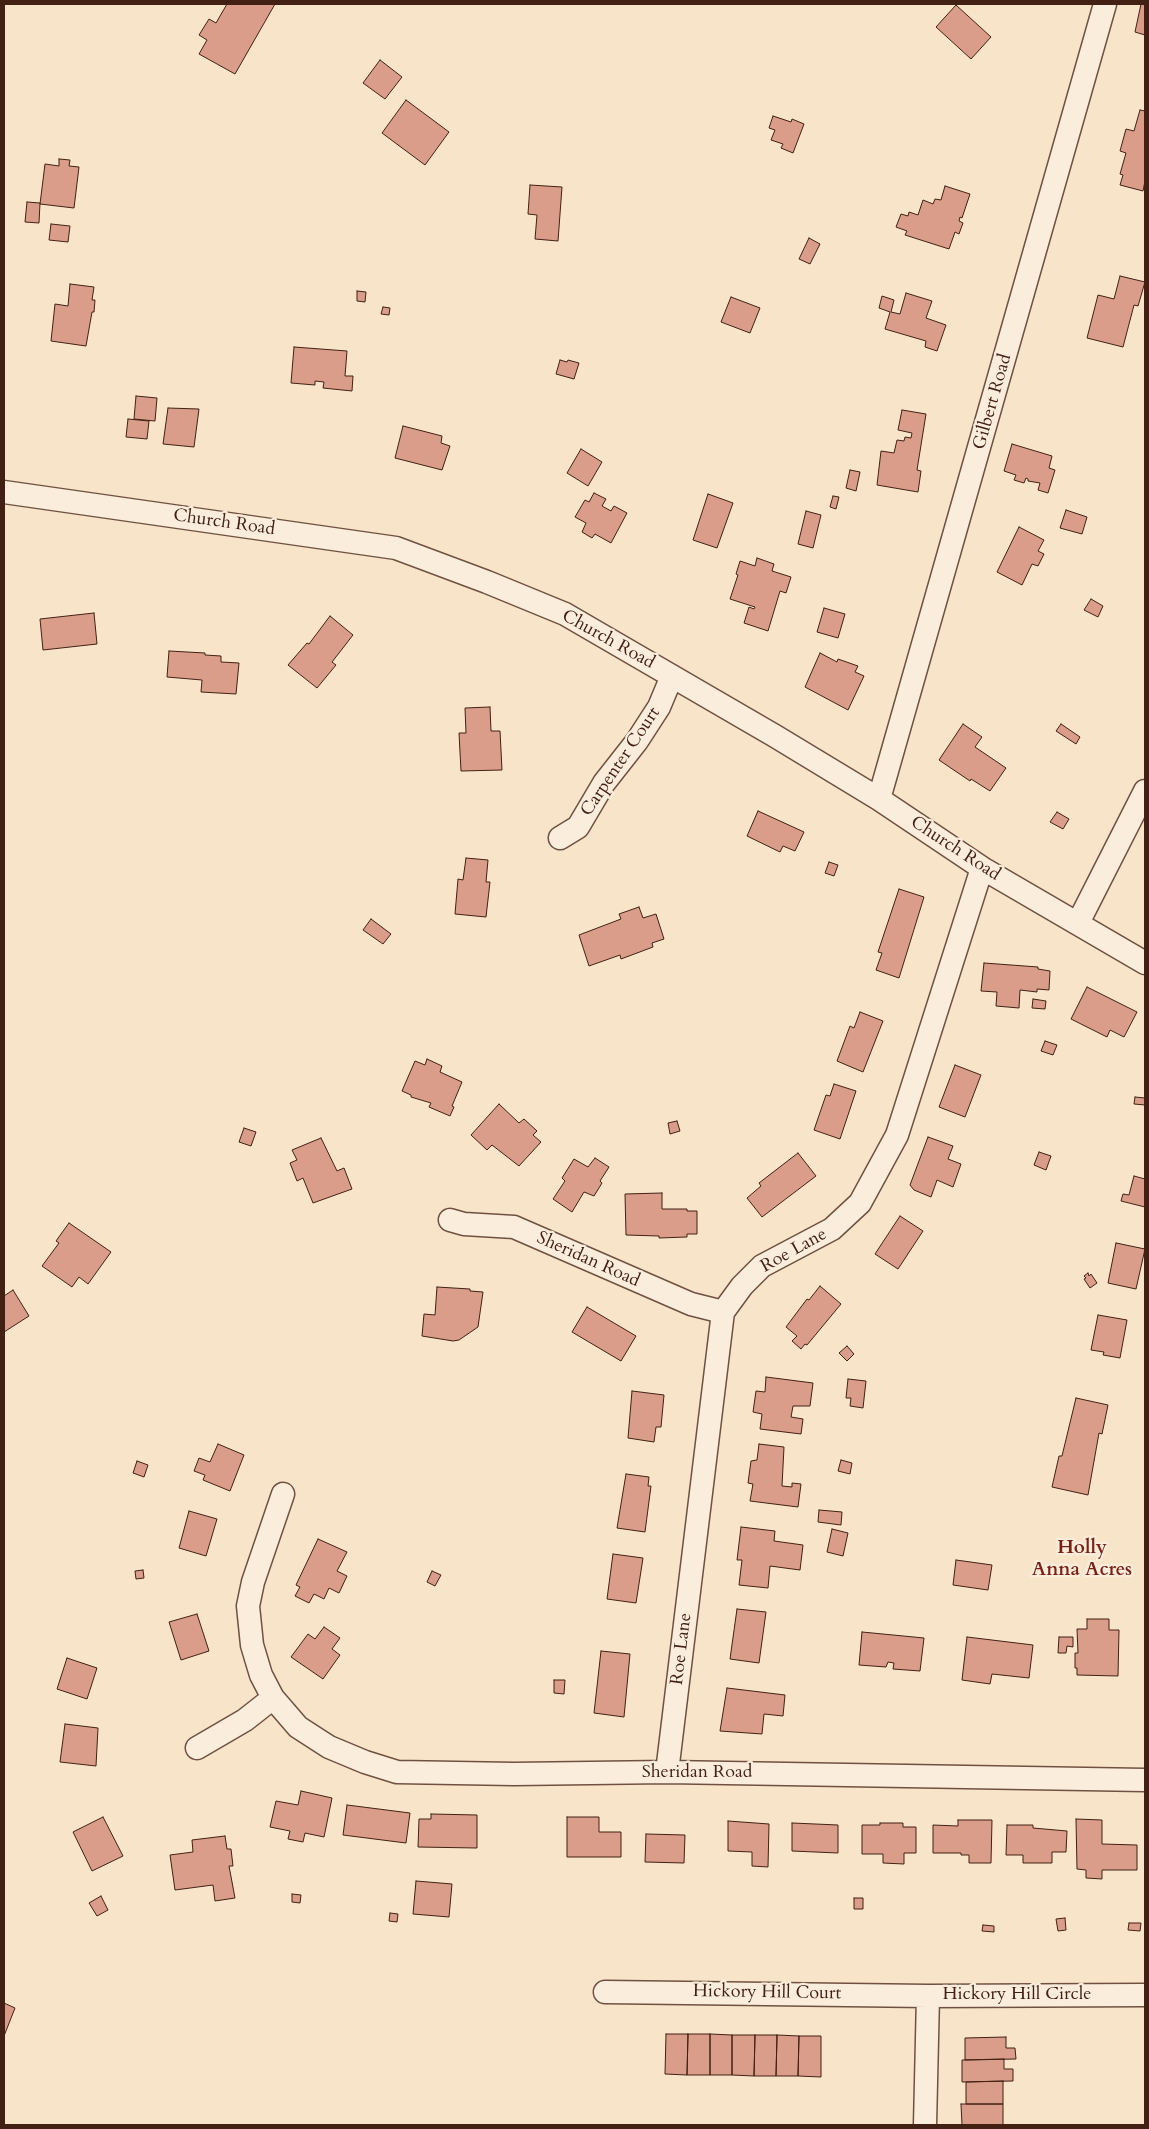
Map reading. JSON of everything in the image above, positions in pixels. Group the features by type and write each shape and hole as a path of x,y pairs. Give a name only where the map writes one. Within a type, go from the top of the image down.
{"street":[{"name":"Gilbert Road","path":"879,799 1105,4"},
{"name":"Church Road","path":"4,492 396,548 565,614 879,799 982,868 1078,922 1145,963"},
{"name":"Carpenter Court","path":"560,838 578,827 604,783 637,741 659,707 672,676"},
{"path":"1078,922 1145,791"},
{"name":"Roe Lane","path":"667,1772 724,1312 742,1286 762,1266 832,1229 860,1203 897,1135 982,868"},
{"name":"Sheridan Road","path":"450,1220 464,1224 514,1227 691,1304 724,1312"},
{"name":"Sheridan Road","path":"283,1494 253,1582 248,1606 254,1652 261,1675 273,1698 298,1727 329,1747 365,1762 397,1772 514,1774 667,1772 1145,1780"},
{"path":"198,1748 245,1720 273,1698"},
{"name":"Hickory Hill Court","path":"605,1992 928,1996"},
{"name":"Hickory Hill Circle","path":"925,2125 928,1996 1145,1994"}],"building":[{"path":"227,4 275,4 235,74 199,54 207,40 199,35 209,19 216,23"},
{"path":"1141,4 1145,4 1145,35 1135,32"},
{"path":"956,5 991,37 971,59 936,27"},
{"path":"380,60 402,77 385,99 363,83"},
{"path":"406,100 449,132 425,165 382,133"},
{"path":"1140,110 1145,111 1145,181 1143,191 1120,185 1123,175 1120,174 1126,153 1120,151 1126,129 1134,131"},
{"path":"773,116 791,122 792,119 804,124 793,153 781,148 783,144 771,140 775,130 769,128"},
{"path":"59,159 70,160 69,166 79,167 74,208 40,204 45,164 59,166"},
{"path":"530,185 562,187 558,241 535,239 537,215 528,214"},
{"path":"945,186 970,194 962,218 960,217 959,221 963,223 959,234 955,232 949,249 905,235 907,231 896,227 901,214 908,216 909,212 918,215 923,200 933,204 935,199 941,200"},
{"path":"27,202 40,203 39,223 25,222"},
{"path":"51,224 70,226 68,242 49,240"},
{"path":"809,238 820,244 810,264 799,259"},
{"path":"1120,276 1145,282 1138,306 1134,305 1123,347 1087,338 1098,295 1114,299"},
{"path":"70,284 94,287 92,300 95,300 94,312 92,312 86,346 51,341 55,304 68,306"},
{"path":"357,291 366,292 365,302 357,301"},
{"path":"906,293 932,301 926,318 946,325 937,351 925,347 926,341 885,329 890,312 879,308 882,296 894,300 891,312 900,314"},
{"path":"731,297 760,308 750,333 721,322"},
{"path":"383,307 390,308 389,315 381,314"},
{"path":"294,347 347,351 345,376 353,376 352,391 323,388 324,382 315,381 315,385 291,383"},
{"path":"560,360 579,363 574,379 556,374"},
{"path":"136,396 157,398 155,421 134,419"},
{"path":"168,408 199,409 194,447 163,444"},
{"path":"902,410 926,414 917,470 921,471 918,492 877,485 881,451 894,453 897,440 904,441 905,437 911,438 912,433 898,430"},
{"path":"128,419 149,421 147,439 126,437"},
{"path":"403,426 442,436 441,443 450,446 442,470 395,458"},
{"path":"1012,444 1052,456 1049,468 1055,470 1048,493 1038,490 1040,483 1028,481 1026,478 1024,483 1014,480 1016,475 1004,471"},
{"path":"581,449 602,462 588,486 567,473"},
{"path":"850,470 860,472 856,491 846,488"},
{"path":"594,493 606,499 602,506 611,511 614,506 627,513 611,543 595,534 592,538 582,532 586,523 575,517 585,500 589,502"},
{"path":"708,494 733,503 717,548 693,540"},
{"path":"833,496 839,497 836,509 830,507"},
{"path":"1066,510 1087,517 1082,534 1060,528"},
{"path":"806,511 821,515 813,548 798,544"},
{"path":"1019,527 1044,540 1038,551 1044,554 1038,566 1032,564 1022,585 997,572"},
{"path":"757,558 774,564 772,571 791,577 786,593 780,591 768,631 744,623 749,607 754,609 755,607 730,599 738,575 736,574 740,561 755,566"},
{"path":"1091,599 1103,606 1098,617 1084,610"},
{"path":"824,608 845,614 838,638 817,632"},
{"path":"94,613 97,644 43,650 40,619"},
{"path":"330,616 353,635 332,662 336,665 317,688 288,665 307,643 309,644"},
{"path":"169,651 205,653 205,655 221,656 221,662 239,663 236,694 201,692 202,680 167,677"},
{"path":"820,653 837,662 838,659 858,666 855,672 864,676 848,710 805,687"},
{"path":"490,707 491,731 500,731 502,770 461,771 459,733 466,733 465,708"},
{"path":"963,724 982,737 975,747 1006,768 990,791 971,779 970,781 939,760"},
{"path":"1061,724 1080,737 1076,744 1056,731"},
{"path":"758,811 804,832 795,851 783,846 780,852 747,836"},
{"path":"1057,812 1069,819 1063,829 1050,822"},
{"path":"466,858 488,860 486,882 490,882 486,917 455,914 458,879 463,880"},
{"path":"829,862 838,865 834,876 825,873"},
{"path":"899,889 924,897 899,978 876,970 882,953 878,952"},
{"path":"639,907 643,918 656,914 664,939 652,943 653,947 621,959 620,955 589,966 579,935 621,919 619,914"},
{"path":"371,919 391,934 383,944 363,930"},
{"path":"984,963 1038,967 1038,969 1050,971 1049,990 1037,989 1037,992 1020,990 1019,1008 996,1006 997,992 981,991"},
{"path":"1087,987 1137,1012 1124,1037 1110,1030 1107,1037 1071,1019"},
{"path":"1033,999 1046,1001 1045,1009 1032,1008"},
{"path":"860,1012 883,1021 863,1072 837,1061 850,1026 854,1028"},
{"path":"1045,1041 1057,1045 1053,1055 1041,1051"},
{"path":"427,1059 442,1066 440,1072 462,1082 450,1116 429,1107 431,1103 411,1097 411,1095 402,1091 415,1061 425,1065"},
{"path":"955,1065 981,1075 965,1117 939,1107"},
{"path":"834,1084 856,1091 840,1139 814,1130 826,1095 830,1096"},
{"path":"1135,1097 1145,1098 1145,1105 1134,1104"},
{"path":"499,1104 519,1123 524,1119 537,1131 533,1135 541,1142 519,1166 492,1145 487,1150 471,1135"},
{"path":"677,1121 680,1131 670,1134 668,1123"},
{"path":"244,1128 256,1132 251,1146 239,1142"},
{"path":"928,1137 953,1146 948,1159 961,1164 953,1187 937,1180 931,1197 914,1190 910,1185"},
{"path":"321,1138 337,1171 344,1168 352,1189 313,1203 303,1178 297,1181 290,1163 297,1160 292,1150"},
{"path":"1039,1152 1051,1156 1046,1170 1034,1165"},
{"path":"798,1153 816,1176 762,1217 747,1198 761,1186 759,1183"},
{"path":"595,1158 609,1167 600,1181 602,1183 594,1196 584,1192 572,1212 553,1199 565,1181 562,1178 574,1159 588,1167"},
{"path":"1134,1176 1145,1179 1145,1207 1121,1201 1123,1194 1129,1195"},
{"path":"662,1193 662,1209 697,1211 697,1234 687,1234 687,1237 659,1238 659,1236 626,1235 625,1194"},
{"path":"900,1216 923,1231 898,1269 875,1254"},
{"path":"69,1223 111,1252 88,1284 79,1277 72,1287 42,1266 59,1243 56,1241"},
{"path":"1116,1243 1145,1249 1136,1289 1108,1283"},
{"path":"1088,1273 1089,1276 1091,1274 1097,1283 1090,1288 1084,1279 1086,1278 1084,1276"},
{"path":"820,1286 841,1304 807,1345 805,1344 801,1349 792,1341 797,1336 786,1327 807,1299 809,1300"},
{"path":"437,1287 470,1289 470,1291 483,1292 478,1327 459,1340 453,1341 422,1336 424,1314 435,1315"},
{"path":"13,1290 29,1316 4,1332 4,1296"},
{"path":"587,1307 636,1336 621,1361 572,1332"},
{"path":"1098,1315 1127,1320 1120,1358 1103,1355 1104,1352 1091,1350"},
{"path":"847,1346 854,1354 847,1361 839,1353"},
{"path":"766,1377 813,1383 810,1406 793,1406 791,1417 803,1419 801,1434 760,1429 762,1414 753,1412 756,1391 765,1392"},
{"path":"848,1379 866,1381 863,1408 850,1406 851,1398 846,1398"},
{"path":"632,1391 664,1395 661,1427 656,1427 654,1442 628,1438"},
{"path":"1076,1398 1108,1405 1102,1434 1099,1433 1088,1495 1052,1487 1059,1456 1062,1456"},
{"path":"218,1444 244,1455 230,1491 203,1480 205,1475 194,1471 199,1458 210,1462"},
{"path":"759,1444 784,1447 782,1486 792,1487 792,1483 801,1484 798,1507 750,1501 753,1484 748,1483 751,1461 757,1460"},
{"path":"841,1460 852,1463 850,1474 838,1471"},
{"path":"137,1461 148,1465 144,1477 133,1473"},
{"path":"626,1474 649,1477 648,1486 651,1486 645,1532 617,1528"},
{"path":"819,1510 842,1512 841,1525 818,1522"},
{"path":"189,1511 217,1519 206,1556 179,1548"},
{"path":"741,1527 775,1531 774,1541 803,1545 800,1570 770,1566 768,1588 739,1585 742,1560 737,1560"},
{"path":"832,1529 848,1533 843,1556 827,1552"},
{"path":"318,1539 347,1552 337,1571 347,1576 339,1593 329,1588 324,1599 314,1594 309,1603 295,1596 300,1587 296,1585"},
{"path":"613,1554 643,1558 636,1603 607,1599"},
{"path":"956,1560 992,1565 988,1590 953,1585"},
{"path":"143,1570 144,1578 136,1579 135,1571"},
{"path":"432,1571 441,1575 435,1586 427,1582"},
{"path":"737,1609 766,1612 759,1663 730,1659"},
{"path":"197,1614 209,1651 181,1660 169,1622"},
{"path":"1087,1619 1109,1619 1109,1630 1119,1630 1118,1676 1077,1675 1075,1653 1078,1653 1077,1629 1087,1629"},
{"path":"324,1627 340,1638 332,1649 340,1655 323,1679 291,1657 308,1634 315,1639"},
{"path":"862,1632 924,1638 920,1671 893,1669 894,1663 888,1662 886,1667 859,1665"},
{"path":"967,1637 1033,1645 1029,1678 992,1674 990,1684 962,1680"},
{"path":"1059,1637 1073,1637 1073,1647 1067,1646 1066,1653 1058,1653"},
{"path":"601,1651 630,1654 624,1717 594,1713"},
{"path":"67,1658 97,1668 87,1699 57,1689"},
{"path":"554,1680 565,1680 564,1694 554,1693"},
{"path":"727,1688 785,1695 783,1716 764,1714 762,1734 720,1731"},
{"path":"65,1724 98,1728 96,1766 60,1762"},
{"path":"301,1791 332,1798 324,1837 305,1833 303,1842 288,1839 290,1831 270,1827 276,1801 298,1805"},
{"path":"347,1805 410,1813 406,1843 343,1835"},
{"path":"431,1814 477,1815 477,1848 418,1847 419,1819 431,1819"},
{"path":"103,1817 123,1856 92,1871 73,1832"},
{"path":"567,1817 599,1817 599,1832 621,1832 621,1857 567,1857"},
{"path":"1076,1819 1102,1820 1102,1844 1137,1845 1137,1870 1102,1870 1102,1879 1086,1878 1086,1870 1077,1869"},
{"path":"958,1820 992,1820 991,1863 969,1863 969,1855 961,1855 961,1853 933,1853 933,1825 958,1826"},
{"path":"728,1821 769,1824 768,1867 752,1866 752,1852 728,1851"},
{"path":"792,1823 838,1825 838,1853 792,1851"},
{"path":"880,1823 903,1823 903,1827 916,1827 916,1853 904,1853 904,1864 883,1863 883,1854 862,1854 862,1825 880,1825"},
{"path":"1007,1825 1033,1825 1033,1828 1067,1831 1066,1852 1052,1852 1052,1863 1023,1863 1023,1855 1006,1855"},
{"path":"646,1834 685,1835 684,1863 645,1862"},
{"path":"225,1836 227,1849 231,1849 233,1866 229,1866 235,1898 215,1901 213,1885 175,1890 170,1855 193,1852 192,1840"},
{"path":"416,1881 452,1884 449,1917 413,1914"},
{"path":"292,1894 301,1895 300,1903 292,1902"},
{"path":"101,1896 108,1910 97,1916 89,1903"},
{"path":"854,1898 863,1898 863,1909 854,1909"},
{"path":"390,1913 398,1914 397,1922 389,1921"},
{"path":"1065,1918 1066,1930 1058,1931 1056,1919"},
{"path":"1129,1923 1141,1923 1140,1931 1128,1930"},
{"path":"983,1925 994,1926 994,1932 982,1931"},
{"path":"4,2003 15,2008 4,2036"},
{"path":"666,2034 688,2034 687,2075 665,2074"},
{"path":"688,2034 710,2034 710,2075 687,2075"},
{"path":"710,2034 732,2035 732,2075 710,2075"},
{"path":"732,2035 755,2035 754,2076 732,2075"},
{"path":"755,2035 777,2035 776,2076 754,2076"},
{"path":"777,2035 799,2036 798,2076 776,2076"},
{"path":"799,2036 821,2036 821,2077 798,2076"},
{"path":"1006,2037 1006,2048 1015,2048 1016,2059 965,2060 965,2038"},
{"path":"1004,2059 1004,2069 1013,2069 1013,2081 962,2082 962,2060"},
{"path":"1003,2081 1003,2104 966,2104 966,2082"},
{"path":"961,2104 1003,2104 1003,2125 962,2125"}],"district":[{"name":"Holly Anna Acres","path":"1082,1560"}]}
